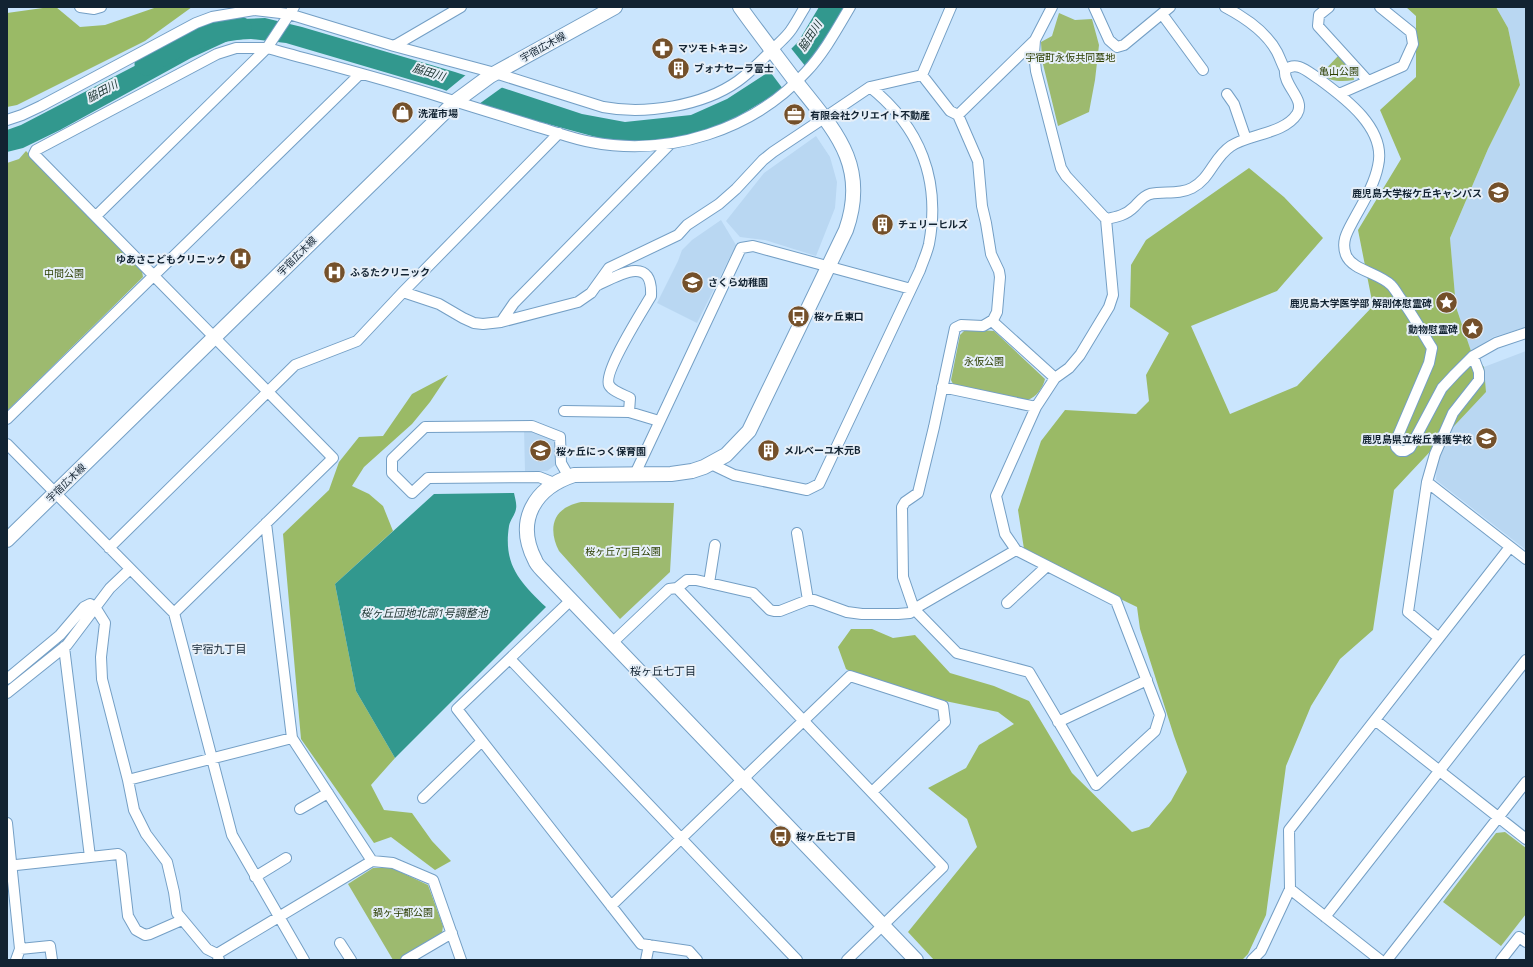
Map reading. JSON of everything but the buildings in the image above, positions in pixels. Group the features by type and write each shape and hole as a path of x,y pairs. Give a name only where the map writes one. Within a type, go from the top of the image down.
{"street":[{"path":"80,7 94,9 101,7"},
{"path":"394,46 461,7"},
{"name":"宇宿広木線","path":"7,540 458,100 491,75 615,7"},
{"path":"740,7 842,143 852,169 853,188 851,216 749,431 726,455 711,464 692,471 671,474 579,475 554,483 537,499 527,523 527,535 535,562 916,960"},
{"path":"7,120 41,106 196,23 212,17 254,10 289,14 603,107 617,110 663,108 704,97 720,91 737,81 773,52 790,31 805,7"},
{"path":"174,613 333,458 34,154 36,150 217,54 236,48 269,47 360,74 458,100 590,142 616,146 670,144 699,138 726,128 744,120 770,103 815,61 850,7"},
{"path":"922,75 951,7"},
{"path":"958,115 1035,40 1052,7"},
{"path":"1094,7 1109,40 1118,47 1124,45 1170,7"},
{"path":"1106,219 1118,217 1126,213 1144,197 1151,194 1179,193 1190,189 1203,181 1217,158 1223,152 1238,142 1288,123 1297,114 1299,102 1285,78 1285,70 1277,52 1270,42 1250,22 1225,7"},
{"path":"1329,7 1319,15 1318,26 1368,81"},
{"path":"1339,94 1403,66 1413,44 1411,32 1380,7"},
{"path":"96,216 269,47 289,14"},
{"path":"1162,14 1203,70"},
{"path":"922,75 950,111 958,115 978,161 982,206 990,254 999,271 1000,277 997,312 992,320 983,326 961,325 955,328 934,427 918,492 905,502 902,507 903,577 914,609 958,653 1029,672 1096,785 1155,731 1160,715 1116,601 1016,550 1004,534 996,496 1036,407 1055,378 1069,368 1080,355 1110,307 1113,295 1106,219 1066,176 1061,168 1036,71 1034,53 1035,40"},
{"path":"1285,70 1288,67 1301,66 1339,94 1367,122 1378,140 1380,152 1378,166 1370,187 1344,239 1344,250 1346,257 1350,262 1391,285 1413,316 1432,348 1428,363 1397,438 1396,447 1400,451 1406,451 1410,448 1442,388 1473,356 1496,343 1526,333"},
{"path":"7,419 360,74"},
{"path":"403,292 439,304 474,323 483,324 501,322 578,302 591,293 609,268 678,235 687,225 719,204 736,189 763,160 824,117 870,87 922,75"},
{"path":"711,464 734,475 807,490 819,484 920,270 928,245 932,220 932,196 928,172 920,150 900,117 887,101 870,87"},
{"path":"1227,94 1234,104 1246,139"},
{"path":"109,548 295,365 357,341 403,292 560,133"},
{"path":"501,322 514,303 670,144"},
{"path":"635,474 741,248 754,246 912,288"},
{"path":"598,285 624,272 640,271 646,274 652,287 651,296 615,359 609,376 608,383 611,388 630,398 629,412"},
{"path":"992,320 1055,378"},
{"path":"1439,638 1408,612 1427,482 1436,454 1453,412 1479,380 1479,372 1473,356"},
{"path":"942,387 1036,407"},
{"path":"564,410 629,412 660,421"},
{"path":"554,483 539,477 428,478 412,493 392,473 392,459 425,427 532,426 560,437 561,463 569,477"},
{"path":"7,444 174,613 232,835 304,960"},
{"path":"1427,482 1526,559"},
{"path":"266,523 292,738 372,861"},
{"path":"797,533 808,600"},
{"path":"709,583 715,545"},
{"path":"1252,960 1261,951 1290,889 1289,830 1510,547"},
{"path":"612,643 669,589 677,588 687,580 709,583 753,593 770,610 774,611 780,611 808,600 814,600 847,612 862,614 910,613 914,609 1016,550"},
{"path":"1007,603 1047,566"},
{"path":"7,693 64,647 110,588 130,569"},
{"path":"677,588 944,867 847,960"},
{"path":"571,600 457,709 641,944 689,951 697,960"},
{"path":"7,679 60,635 84,607 90,604 95,608 105,623 101,657 102,679 128,780 134,810 146,834 167,862 174,892 177,914 207,949 218,957 279,917 372,861 393,863 434,880 461,960"},
{"path":"64,647 90,857"},
{"path":"510,659 797,960"},
{"path":"1325,917 1526,660"},
{"path":"611,906 850,676 943,706 945,722 872,792"},
{"path":"1058,722 1147,680"},
{"path":"1375,720 1526,839"},
{"path":"128,780 292,738"},
{"path":"423,798 482,741"},
{"path":"1387,960 1526,782"},
{"path":"300,809 328,793"},
{"path":"7,823 12,910 20,949 16,960"},
{"path":"10,866 118,854 122,856 128,916 136,930 146,935 182,920"},
{"path":"255,877 286,858"},
{"path":"1290,889 1380,960"},
{"path":"406,960 452,933"},
{"path":"1500,960 1519,937 1526,942"},
{"path":"340,943 351,960"},
{"path":"646,960 649,945"},
{"path":"20,949 50,946 52,960"}],"shaded area":[{"path":"56,7 80,27 105,25 157,7 192,7 145,41 17,105 7,107 7,13"},
{"path":"1406,7 1496,7 1508,28 1520,85 1488,149 1450,238 1456,307 1471,351 1484,367 1486,392 1394,490 1373,630 1340,659 1311,706 1286,766 1266,915 1248,954 1242,960 934,960 908,932 977,847 967,819 928,788 966,768 979,745 1014,724 998,712 878,687 846,669 838,647 851,629 872,629 893,638 915,635 950,673 994,686 1029,701 1072,773 1132,832 1149,827 1171,801 1187,772 1140,629 1137,607 1073,576 1024,549 1018,510 1041,441 1065,410 1136,414 1149,401 1146,375 1169,333 1130,307 1131,265 1146,240 1249,168 1284,197 1323,238 1277,291 1191,326 1230,414 1297,386 1373,306 1358,230 1401,159 1380,110 1416,77 1416,16"},
{"name":"鹿児島大学桜ケ丘キャンパス","path":"1496,7 1526,7 1526,327 1493,337 1471,351 1456,307 1450,238 1488,149 1520,85 1508,28"},
{"path":"816,136 830,157 837,182 835,208 816,256 765,240 740,237 726,221 764,173"},
{"name":"さくら幼稚園","path":"721,220 736,245 697,323 657,303 682,250 692,240"},
{"name":"鹿児島県立桜丘養護学校","path":"1526,351 1526,550 1436,480 1437,462 1458,415 1486,392 1484,367"},
{"path":"448,375 430,402 412,424 364,467 352,486 369,494 383,506 393,531 335,584 356,691 395,758 371,785 384,810 412,813 432,841 451,861 435,870 391,837 374,843 301,739 283,534 329,490 339,462 359,437 383,436 412,394"},
{"name":"桜ヶ丘にっく保育園","path":"524,429 531,429 557,439 557,464 547,471 525,471"}],"green space":[{"name":"宇宿町永仮共同墓地","path":"1059,13 1075,20 1092,19 1099,45 1095,80 1089,112 1058,126 1042,60 1041,42 1052,36"},
{"name":"亀山公園","path":"1339,55 1353,69 1354,80 1336,81 1328,79 1321,74"},
{"name":"中間公園","path":"26,151 142,271 143,277 7,411 7,163 19,159"},
{"name":"永仮公園","path":"964,331 994,331 1045,379 1041,389 1034,397 1028,400 953,384 951,380 960,335"},
{"name":"桜ヶ丘7丁目公園","path":"581,502 674,503 670,572 620,619 559,551 554,539 553,533 555,520 558,515 562,510 570,505"},
{"path":"1505,832 1526,848 1526,914 1501,946 1443,902 1496,833"},
{"name":"鍋ヶ宇都公園","path":"373,868 392,868 428,885 443,926 442,933 399,960 393,960 348,884"}],"water":[{"path":"819,7 846,7 809,62 779,92 725,124 690,135 662,140 618,143 492,109 442,89 286,43 251,39 230,40 191,58 60,130 23,148 7,152 7,130 21,125 148,59 241,19 265,18 302,27 455,72 582,114 625,122 691,115 727,99 767,73 798,42"},
{"name":"桜ヶ丘団地北部1号調整池","path":"514,493 516,509 509,526 508,540 511,562 521,581 546,607 395,758 356,691 335,584 434,494"}],"pier":[{"path":"790,47 806,67 783,89 768,69"},
{"path":"467,74 504,86 479,104 445,92"}],"waterway":[{"name":"脇田川","path":"146,64 175,47 208,33 240,28"}],"place":[{"name":"マツモトキヨシ","path":"662,48"},
{"name":"ブォナセーラ富士","path":"678,68"},
{"name":"洗濯市場","path":"403,113"},
{"name":"有限会社クリエイト不動産","path":"795,115"},
{"name":"鹿児島大学桜ケ丘キャンパス","path":"1498,193"},
{"name":"チェリーヒルズ","path":"882,224"},
{"name":"ゆあさこどもクリニック","path":"241,259"},
{"name":"ふるたクリニック","path":"334,272"},
{"name":"さくら幼稚園","path":"693,282"},
{"name":"鹿児島大学医学部 解剖体慰霊碑","path":"1447,303"},
{"name":"桜ヶ丘東口","path":"799,316"},
{"name":"動物慰霊碑","path":"1473,329"},
{"name":"鹿児島県立桜丘養護学校","path":"1487,439"},
{"name":"メルベーユ木元B","path":"769,450"},
{"name":"桜ヶ丘にっく保育園","path":"541,451"},
{"name":"桜ヶ丘七丁目","path":"781,836"}],"district":[{"name":"宇宿九丁目","path":"219,649"},
{"name":"桜ヶ丘七丁目","path":"663,671"}]}
